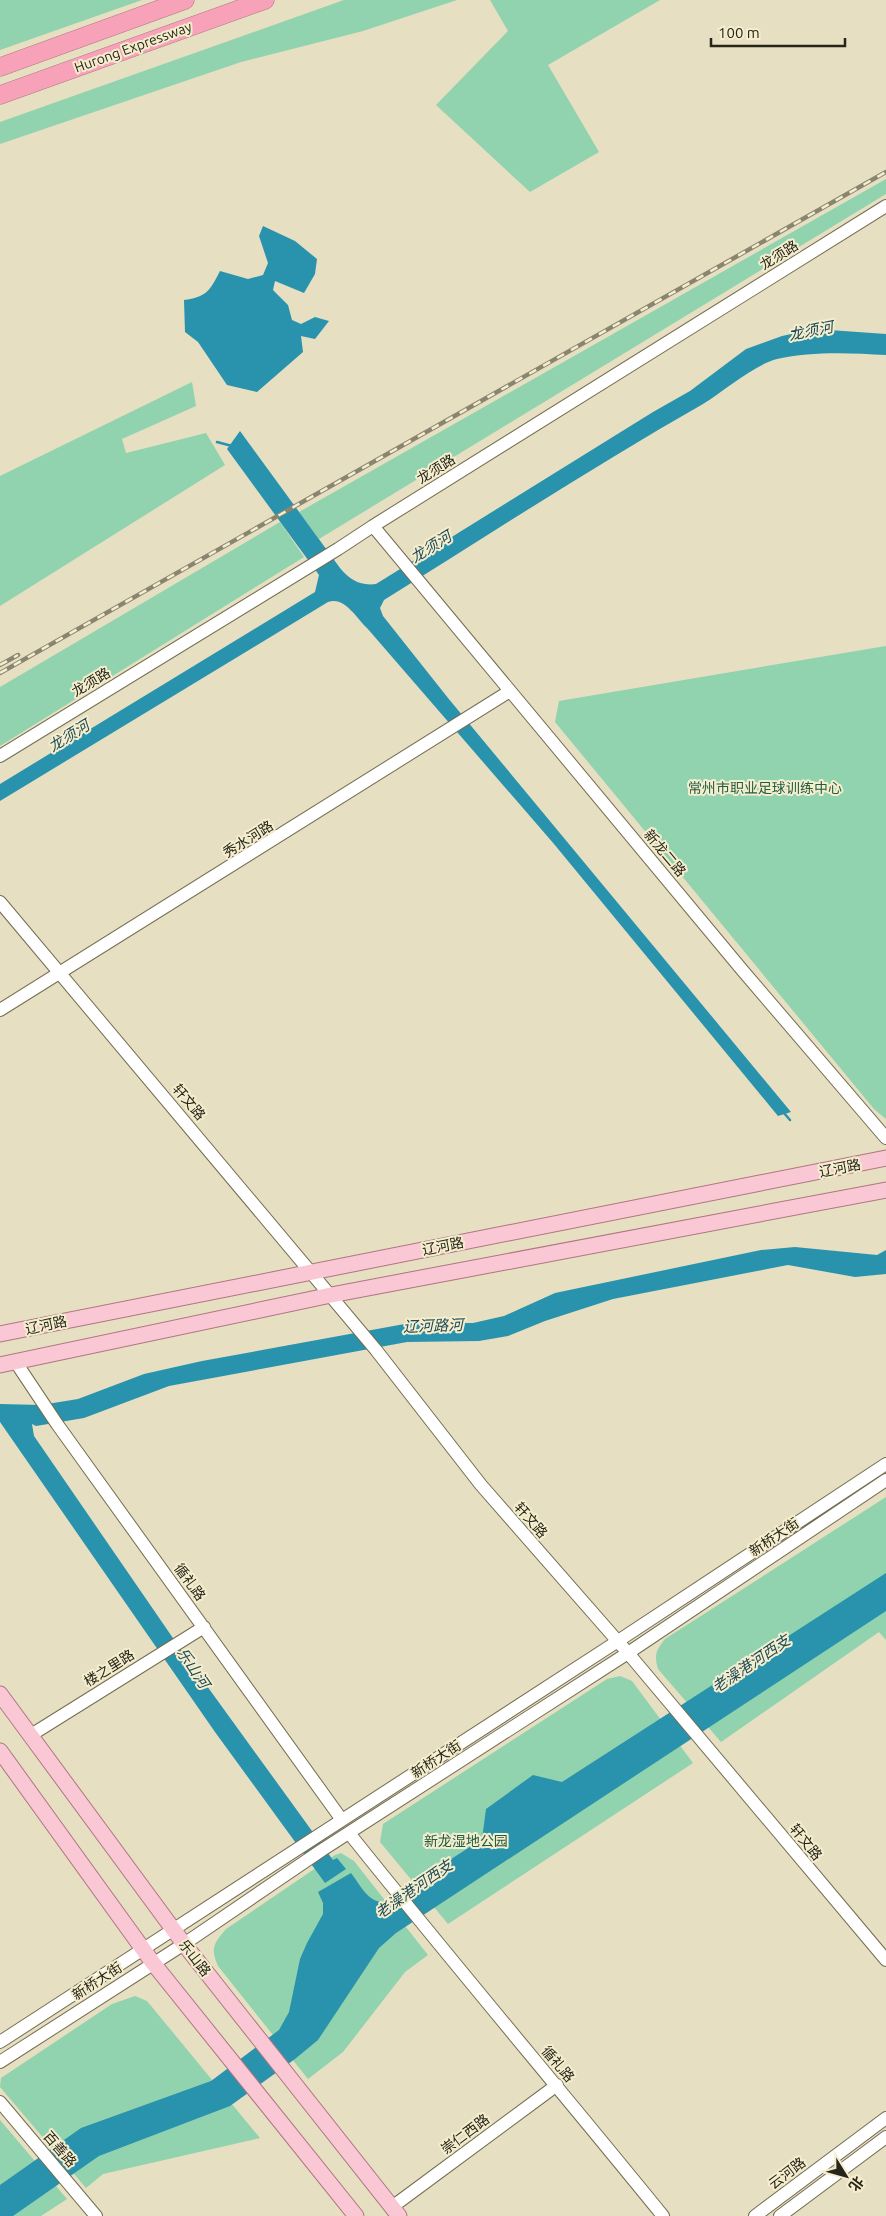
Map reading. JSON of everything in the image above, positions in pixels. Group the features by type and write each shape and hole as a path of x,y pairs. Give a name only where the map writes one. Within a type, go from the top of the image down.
{"highway":[{"name":"Hurong Expressway","path":"0,67 185,0"},
{"name":"Hurong Expressway","path":"0,95 266,0"}],"main road":[{"name":"辽河路","path":"0,1334 886,1158"},
{"name":"辽河路","path":"7,1363 331,1295 886,1190"},
{"name":"乐山路","path":"0,1694 184,1944 395,2212"},
{"path":"0,1751 153,1962 356,2216"}],"street":[{"name":"龙须路","path":"0,756 338,549 886,206"},
{"name":"新龙二路","path":"373,526 424,584 510,691 886,1138"},
{"name":"秀水河路","path":"0,1010 510,691"},
{"name":"轩文路","path":"0,902 331,1295 482,1485 618,1641 886,1960"},
{"name":"循礼路","path":"7,1363 38,1396 342,1820"},
{"name":"新桥大街","path":"0,2042 286,1858 886,1464"},
{"name":"新桥大街","path":"0,2062 153,1962 184,1944 322,1850 628,1653 886,1480"},
{"name":"楼之里路","path":"31,1735 159,1654 204,1628"},
{"name":"循礼路","path":"349,1833 428,1933 557,2085 663,2216"},
{"name":"崇仁西路","path":"395,2212 557,2085"},
{"name":"百善路","path":"0,2102 96,2216"},
{"name":"云河路","path":"755,2216 886,2118"},
{"path":"780,2216 886,2137"}],"green space":[{"path":"0,0 142,0 0,50"},
{"path":"344,0 457,0 363,31 241,62 0,144 0,122"},
{"path":"490,0 660,0 548,65 599,152 530,192 436,105 508,31"},
{"path":"886,179 886,194 319,539 299,512"},
{"path":"192,382 196,406 122,439 126,453 206,433 225,465 0,606 0,476"},
{"path":"280,522 304,557 0,746 0,687"},
{"name":"常州市职业足球训练中心","path":"886,646 886,1119 874,1109 555,722 559,701"},
{"path":"886,1497 886,1640 879,1632 721,1742 658,1669 656,1656 660,1646 665,1639"},
{"name":"新龙湿地公园","path":"620,1676 632,1681 693,1763 448,1924 380,1842 383,1824 607,1679"},
{"path":"341,1853 354,1861 428,1955 405,1972 343,2052 308,2079 218,1966 214,1955 214,1946 226,1929 335,1855"},
{"path":"135,1996 147,2001 260,2138 103,2174 86,2188 0,2087 1,2078 112,2004"},
{"path":"0,2120 67,2199 41,2216 0,2216"}],"water":[{"path":"263,226 295,241 317,259 315,274 304,293 275,281 273,290 288,305 292,320 301,324 315,317 329,321 315,339 301,336 303,352 257,392 227,385 198,342 185,332 184,300 198,297 206,292 220,271 248,279 263,275 268,263 259,236"},
{"name":"龙须河","path":"815,329 886,334 886,355 818,354 790,356 768,362 384,600 380,608 383,616 448,698 791,1112 778,1116 554,844 367,628 350,609 340,602 328,602 0,801 0,784 315,592 319,575 227,449 240,431 340,568 348,576 360,583 376,584 690,391 746,349 782,336"},
{"path":"795,1247 877,1255 886,1250 886,1274 855,1277 788,1265 613,1299 545,1321 508,1336 479,1341 407,1342 169,1386 84,1418 36,1426 32,1424 34,1436 186,1657 333,1860 337,1858 346,1869 325,1883 215,1732 0,1422 0,1404 41,1405 78,1399 144,1374 202,1361 410,1323 473,1323 504,1316 555,1293 761,1250"},
{"name":"老澡港河西支","path":"886,1573 886,1611 396,1933 379,1948 318,2040 295,2059 230,2106 99,2156 13,2216 0,2216 0,2185 81,2128 211,2081 279,2030 289,2012 300,1959 323,1914 323,1903 318,1892 351,1873 369,1897 379,1902 385,1902 482,1839 486,1809 533,1775 562,1782"}],"waterway":[{"path":"217,442 232,446"},
{"path":"784,1113 790,1120"}],"railway":[{"path":"0,673 886,172"},
{"path":"0,665 18,655"}],"water label":[{"name":"辽河路河","path":"433,1326"},
{"name":"乐山河","path":"193,1668"}]}
